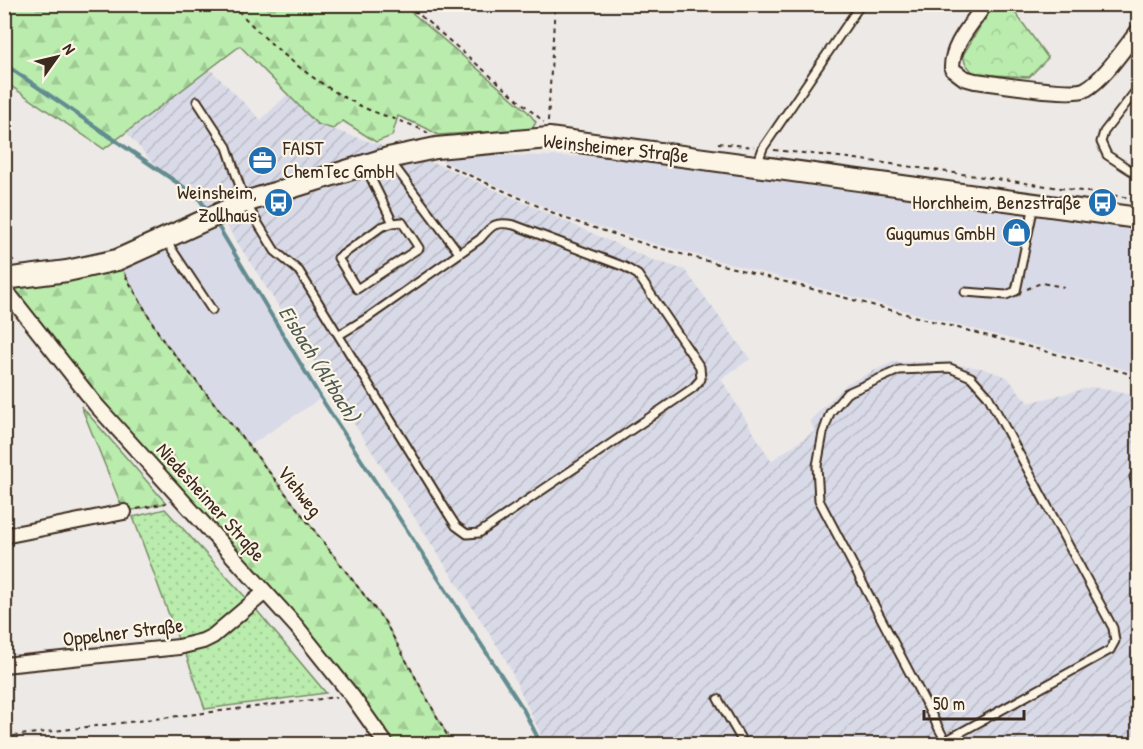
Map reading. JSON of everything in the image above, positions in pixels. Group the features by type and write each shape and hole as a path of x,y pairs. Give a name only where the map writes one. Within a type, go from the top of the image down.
{"main road":[{"name":"Weinsheimer Straße","path":"4,279 67,271 117,260 245,202 388,158 436,148 549,138 1138,218"}],"street":[{"path":"985,4 956,48 952,58 952,69 964,78 975,81 1068,92 1083,91 1094,83 1138,31"},
{"name":"Niedesheimer Straße","path":"4,288 176,504 266,592 296,626 352,696 386,744"},
{"path":"4,536 124,512"},
{"name":"Oppelner Straße","path":"4,665 179,646 202,641 222,629 266,592"}],"lane":[{"path":"757,165 763,148 861,4"},
{"path":"1138,88 1104,132 1101,142 1107,155 1138,175"},
{"path":"197,101 227,147 245,202 275,251 299,271 456,526 467,534 479,533 693,388 701,379 700,367 638,274 514,225 502,223 491,226 480,238 367,318 339,335"},
{"path":"388,158 459,253"},
{"path":"365,166 393,223"},
{"path":"965,292 1006,295 1016,291 1035,203"},
{"path":"402,222 418,248 357,289 338,258 381,227 393,223 402,222"},
{"path":"165,239 212,310"},
{"path":"950,368 971,377 988,396 1113,628 1115,641 1110,650 946,743 819,500 817,466 823,433 830,412 847,393 899,370 950,368"},
{"path":"1134,477 1138,491"},
{"path":"718,699 744,744"}],"path":[{"path":"232,4 248,22 299,67 355,104 411,123 429,133 442,163 577,223 651,246 1138,376"},
{"path":"407,4 548,126 555,4"},
{"name":"Viehweg","path":"117,260 162,339 249,446 385,622 453,744"},
{"path":"1016,291 1026,290 1041,283 1064,287"},
{"path":"124,512 166,503 176,504"},
{"path":"166,503 176,504"},
{"path":"330,688 337,697"},
{"path":"4,737 352,696"}],"shaded area":[{"path":"209,68 261,120 287,95 317,124 439,165 650,259 685,270 750,359 721,379 771,461 815,431 810,421 848,383 893,362 937,362 981,368 1007,377 1028,403 1092,387 1138,396 1138,744 545,744 505,658 226,225 152,162 126,132"},
{"path":"499,155 605,157 1138,229 1138,373 652,243 567,217 442,161 442,157"},
{"path":"209,219 222,231 321,398 249,446 162,339 117,260"}],"green space":[{"path":"1009,4 1048,58 1029,77 974,74 965,63 963,55 993,5"},
{"path":"4,5 403,5 528,112 536,122 532,129 438,135 398,116 392,136 376,142 343,121 333,129 317,124 240,46 104,149 5,82"},
{"path":"117,260 162,339 249,446 385,622 452,744 386,744 236,559 5,288"},
{"path":"81,406 166,503 124,512"},
{"path":"165,509 248,600 208,631 179,642 133,517"},
{"path":"254,607 326,693 205,709 185,652"}],"waterway":[{"name":"Eisbach (Altbach)","path":"4,64 198,197 209,213"},
{"name":"Eisbach (Altbach)","path":"215,221 321,398 522,707 541,744"}],"place":[{"name":"FAIST ChemTec GmbH","path":"262,160"},
{"name":"Horchheim, Benzstraße","path":"1102,202"},
{"name":"Weinsheim, Zollhaus","path":"278,203"},
{"name":"Gugumus GmbH","path":"1016,233"}]}
